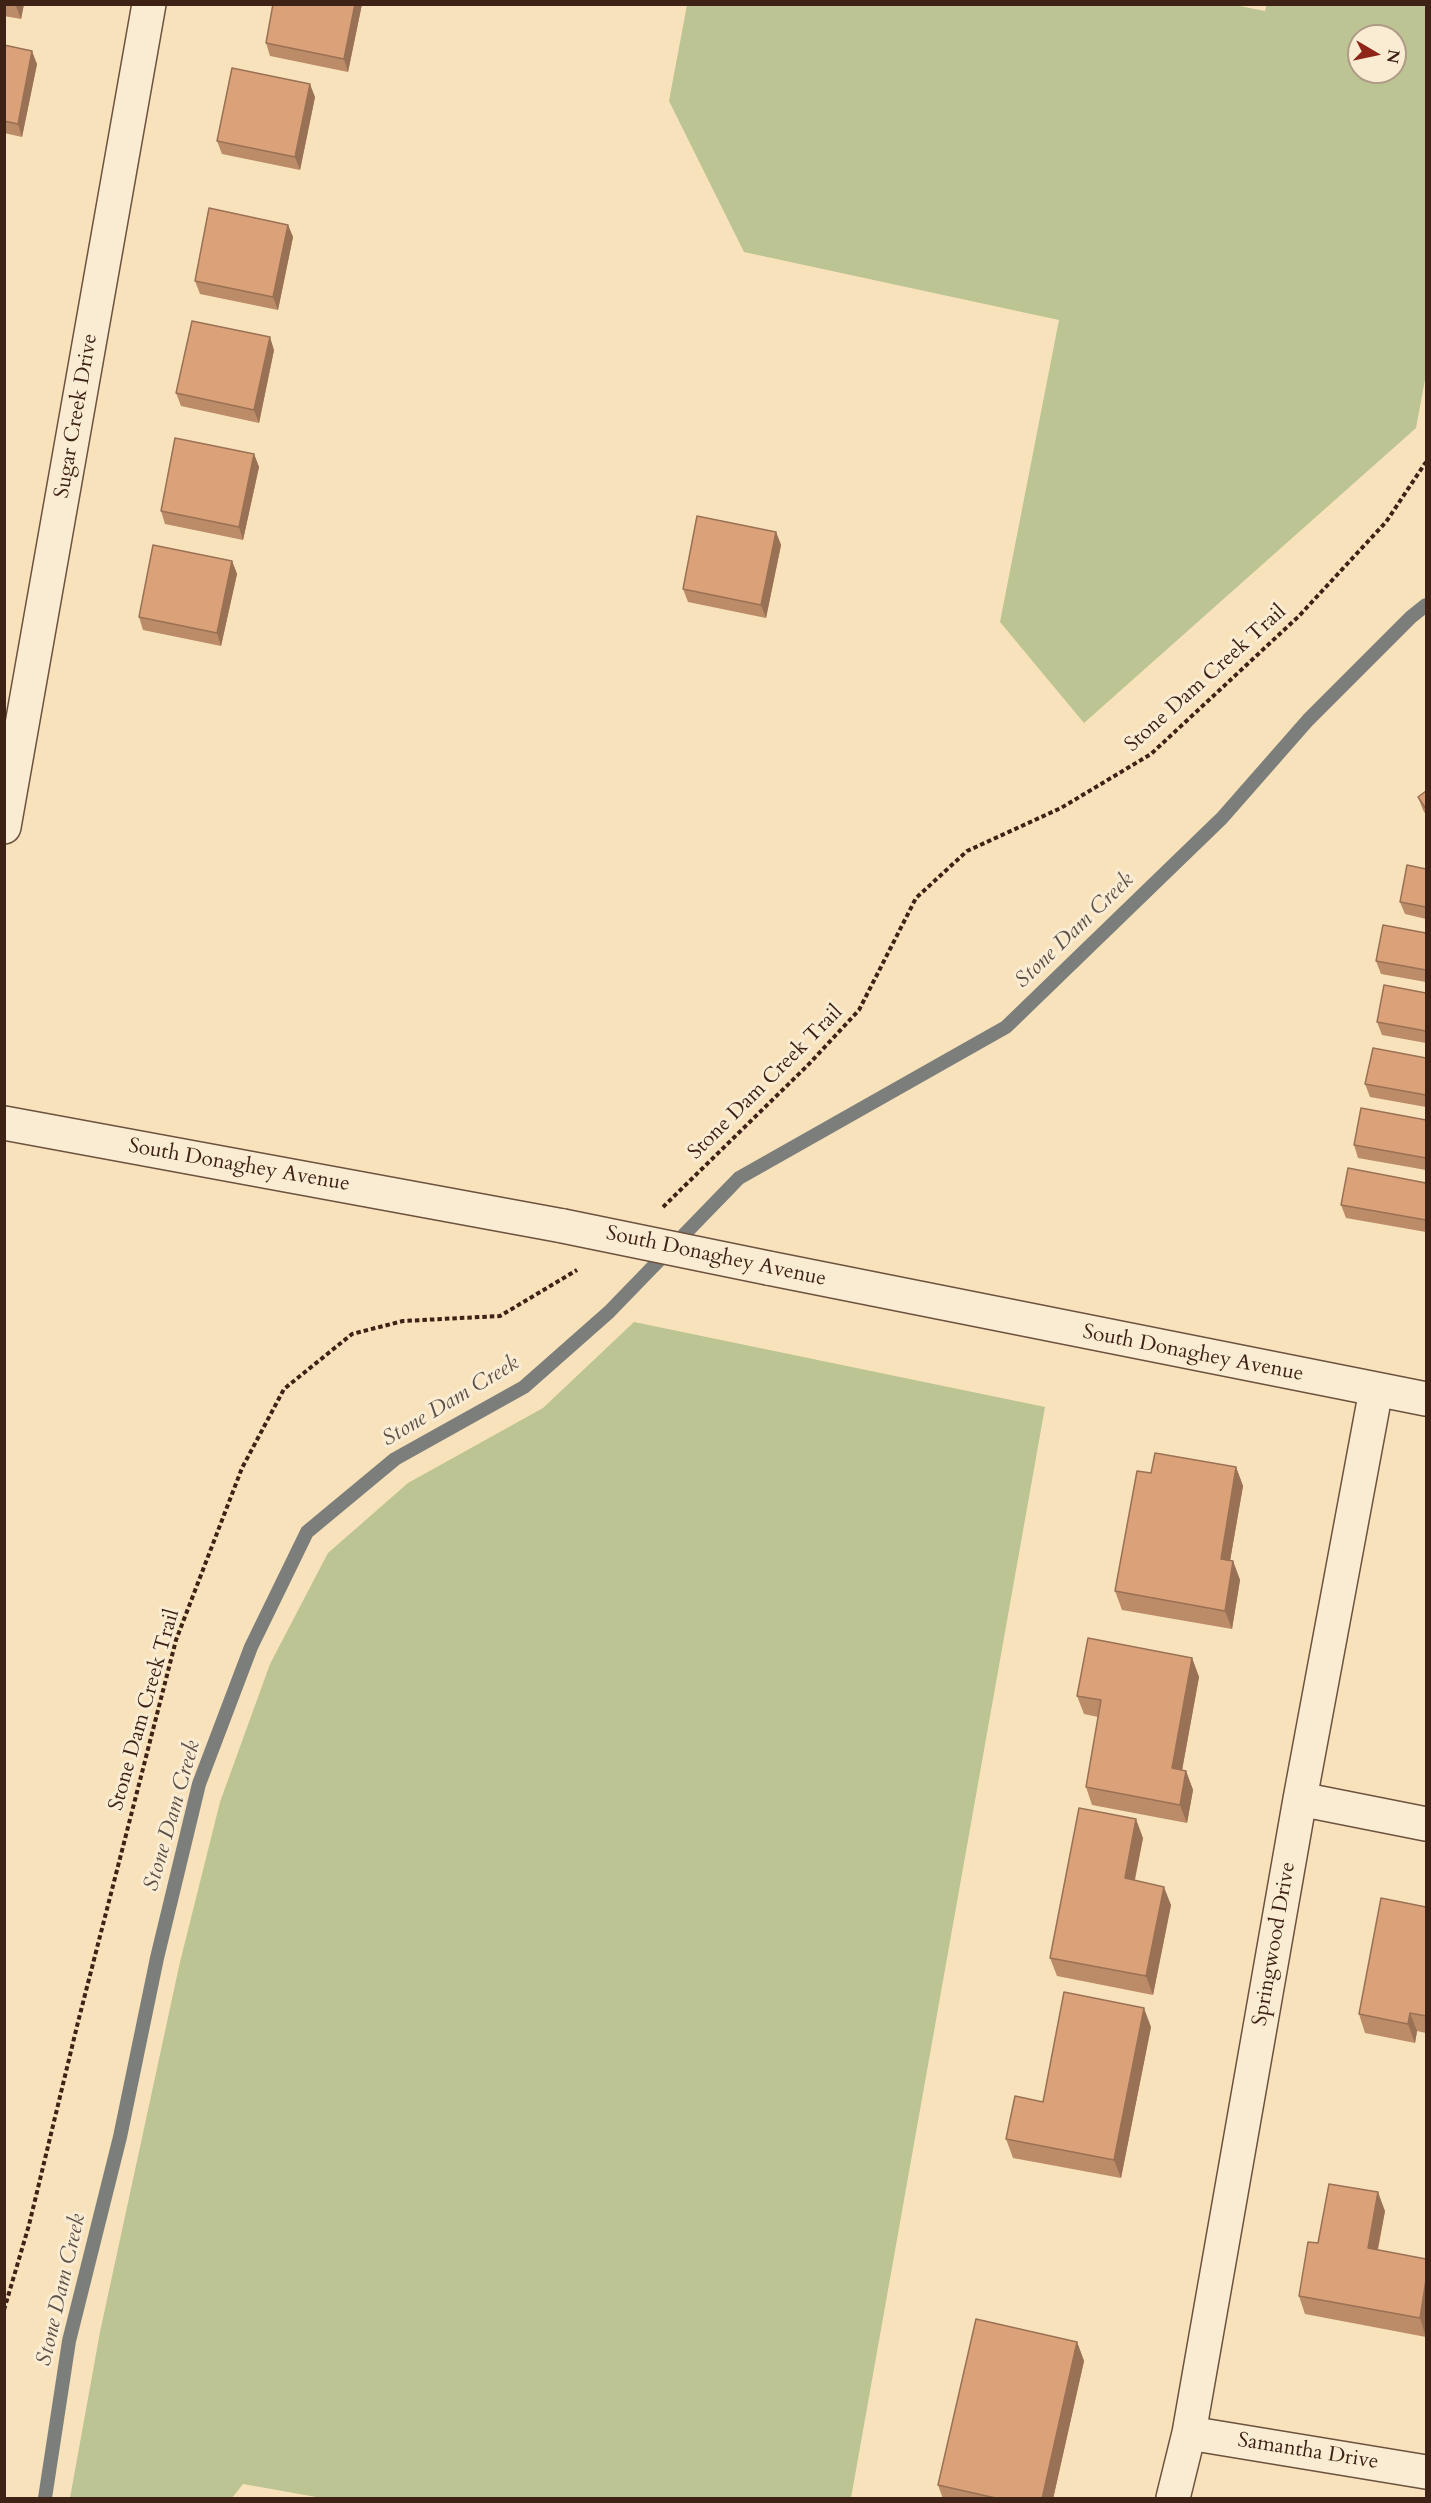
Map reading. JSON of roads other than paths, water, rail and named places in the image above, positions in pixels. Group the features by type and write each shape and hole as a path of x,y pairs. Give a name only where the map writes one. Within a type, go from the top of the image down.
{"street":[{"name":"Sugar Creek Drive","path":"4,827 149,4"},
{"name":"South Donaghey Avenue","path":"4,1123 563,1226 1426,1399"},
{"name":"Springwood Drive","path":"1173,2499 1189,2433 1300,1799 1376,1390"},
{"path":"1300,1799 1426,1824"},
{"name":"Samantha Drive","path":"1189,2433 1426,2472"}],"waterway":[{"name":"Stone Dam Creek","path":"45,2498 69,2341 120,2137 157,1958 199,1784 251,1647 307,1532 395,1459 524,1387 609,1312 739,1178 1006,1027 1222,818 1308,720 1411,617 1426,605"}]}
